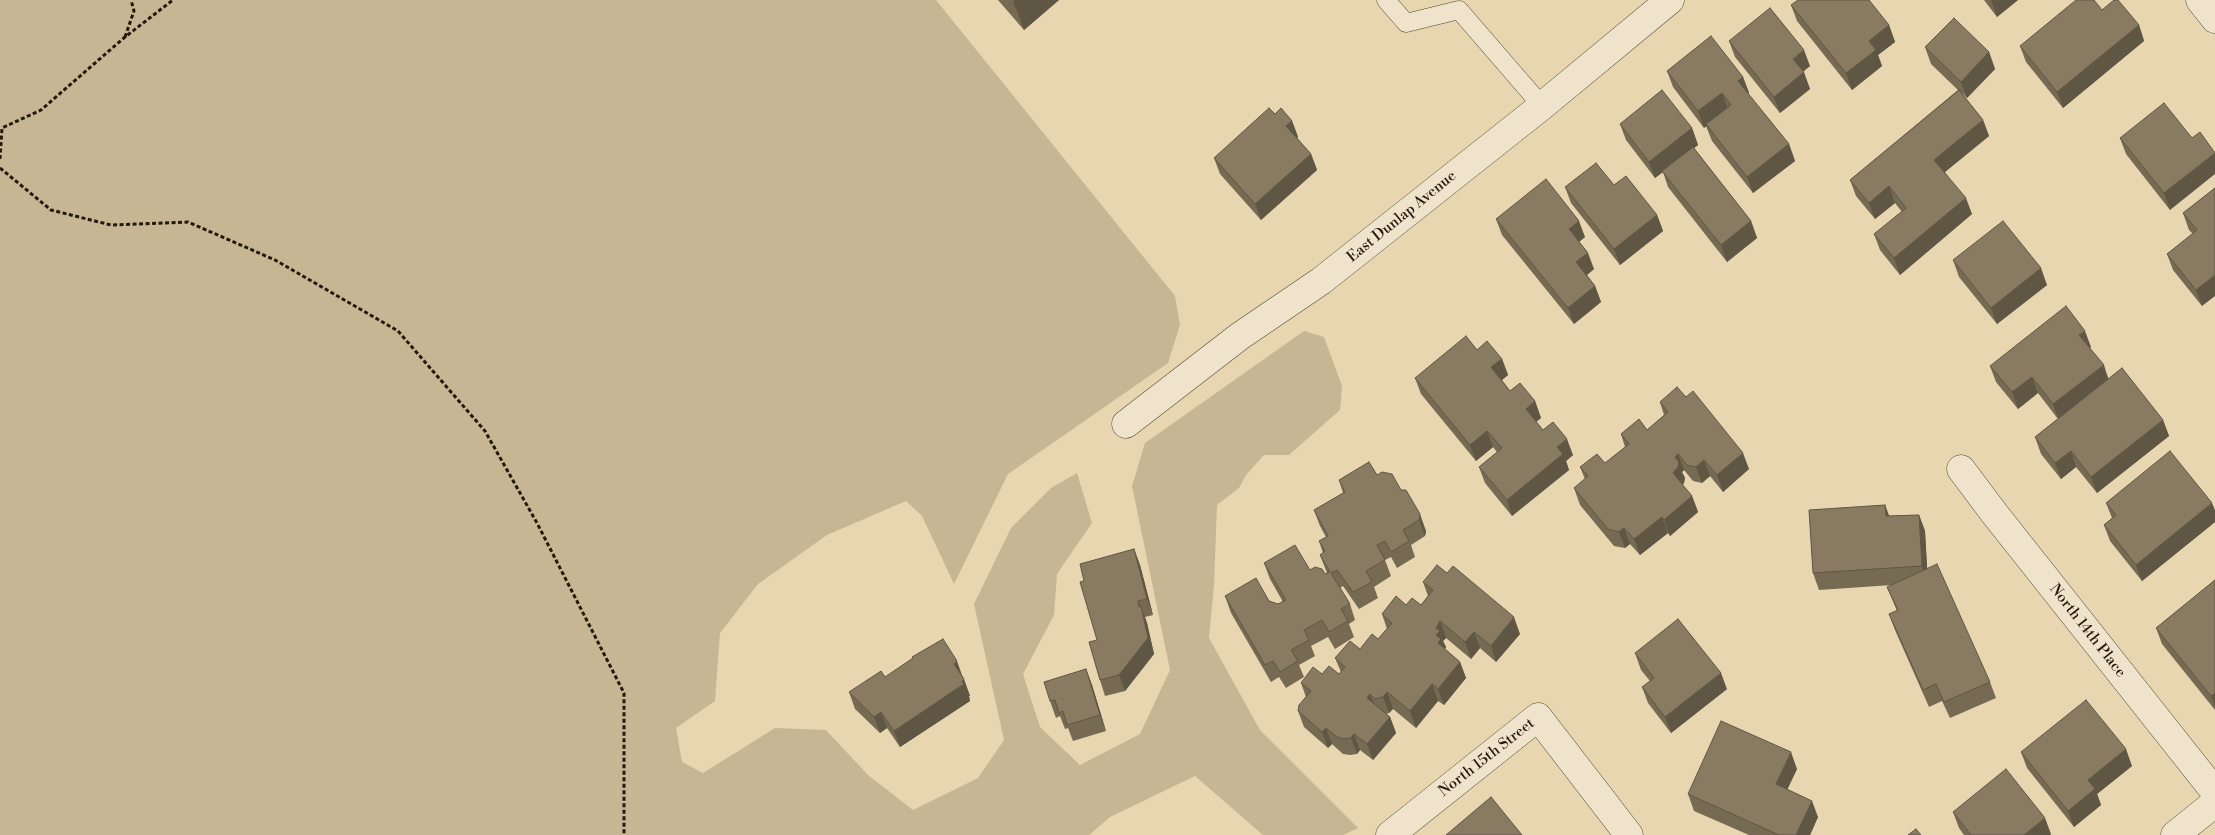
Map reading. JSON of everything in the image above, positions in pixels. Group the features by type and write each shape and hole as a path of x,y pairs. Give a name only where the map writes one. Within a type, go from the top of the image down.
{"street":[{"name":"East Dunlap Avenue","path":"1126,424 1240,336 1321,281 1542,106 1670,0"},
{"path":"2200,0 2215,19"},
{"name":"North 14th Place","path":"1961,468 1994,513 2215,792"},
{"name":"North 15th Street","path":"1390,835 1538,716 1629,835"},
{"path":"2176,835 2215,802"}],"lane":[{"path":"1386,0 1406,23 1460,5 1542,106"}],"path":[{"path":"125,37 134,11 131,0"},
{"path":"0,159 2,128 41,110 125,37 173,0"},
{"path":"0,168 51,210 111,225 188,222 275,260 398,331 485,431 537,523 624,693 624,835"}],"shaded area":[{"path":"0,0 936,0 1175,296 1180,325 1168,363 1008,474 954,584 922,516 906,501 827,535 758,584 720,633 715,701 676,728 682,762 703,773 775,728 826,730 868,775 913,810 978,778 1004,740 974,604 1011,528 1051,488 1077,473 1092,523 1057,574 1054,615 1023,674 1040,727 1080,765 1140,734 1170,670 1132,486 1145,443 1304,331 1324,337 1342,386 1340,410 1289,455 1264,455 1246,475 1239,488 1217,505 1214,585 1209,638 1260,730 1358,828 1343,835 1263,835 1195,776 1110,817 1089,835 0,835"}],"building":[{"path":"1798,0 1869,0 1889,25 1869,41 1876,50 1846,73 1791,5"},
{"path":"2076,0 2094,0 2102,10 2114,0 2118,0 2139,25 2057,92 2020,46"},
{"path":"1770,8 1804,50 1793,59 1804,72 1774,97 1729,41"},
{"path":"1954,18 1989,52 1961,82 1925,47"},
{"path":"1711,36 1743,77 1738,81 1789,144 1747,177 1706,124 1731,105 1722,93 1698,111 1667,71"},
{"path":"1662,90 1692,128 1649,162 1620,124"},
{"path":"1959,90 1983,120 1934,160 1966,198 1894,258 1874,234 1906,208 1889,186 1869,203 1850,180"},
{"path":"2164,103 2192,138 2200,132 2215,153 2164,193 2120,138"},
{"path":"1269,108 1275,114 1281,108 1292,121 1286,126 1311,154 1255,204 1214,158"},
{"path":"1693,147 1751,221 1721,245 1662,171"},
{"path":"1596,163 1614,185 1626,176 1657,215 1614,249 1565,187"},
{"path":"1546,179 1579,221 1569,229 1588,253 1576,262 1595,286 1568,308 1496,219"},
{"path":"2215,188 2215,275 2196,290 2167,254 2197,230 2183,213"},
{"path":"2003,221 2041,268 1991,308 1953,260"},
{"path":"2066,306 2085,331 2079,335 2104,365 2053,404 2032,377 2012,392 1990,366"},
{"path":"1466,336 1477,350 1487,341 1502,359 1491,367 1510,391 1520,383 1535,401 1526,409 1543,430 1553,422 1567,439 1557,447 1563,454 1507,500 1479,467 1502,448 1487,431 1470,445 1415,378"},
{"path":"2122,368 2163,420 2091,477 2071,451 2055,463 2035,437"},
{"path":"1677,387 1686,397 1693,391 1743,453 1717,475 1704,460 1696,467 1687,465 1678,454 1675,457 1679,462 1678,467 1673,473 1692,496 1664,520 1662,517 1634,539 1624,528 1619,532 1608,529 1574,488 1588,476 1580,467 1597,454 1605,463 1629,444 1621,434 1639,419 1647,430 1668,412 1660,402"},
{"path":"2170,451 2212,503 2136,565 2104,525 2116,515 2106,503"},
{"path":"1369,462 1377,475 1382,472 1392,474 1401,490 1406,490 1420,514 1419,520 1403,530 1409,541 1391,552 1385,541 1377,545 1385,560 1366,571 1372,582 1353,592 1337,570 1331,573 1350,604 1341,609 1348,621 1329,632 1322,620 1304,630 1309,640 1291,650 1298,661 1280,672 1273,661 1265,665 1225,596 1256,578 1269,601 1278,604 1286,600 1264,563 1295,545 1310,570 1315,567 1322,569 1325,574 1330,572 1320,555 1325,551 1319,541 1328,536 1314,510 1345,492 1339,480"},
{"path":"1885,505 1886,516 1919,515 1922,566 1813,573 1809,510"},
{"path":"1134,549 1147,599 1138,601 1139,607 1141,606 1148,638 1119,675 1100,680 1089,642 1097,640 1080,582 1084,581 1080,564"},
{"path":"1937,564 1990,682 1944,702 1936,684 1923,690 1889,614 1898,610 1887,587"},
{"path":"1437,565 1447,573 1453,566 1514,617 1491,646 1474,632 1465,642 1440,621 1436,628 1440,631 1436,635 1441,639 1438,643 1460,662 1438,689 1432,684 1410,711 1387,692 1383,697 1375,699 1370,694 1367,698 1390,717 1367,744 1354,734 1351,738 1344,739 1337,737 1326,728 1322,732 1298,711 1299,705 1311,691 1301,683 1313,667 1322,674 1329,666 1339,674 1345,667 1335,658 1350,641 1360,649 1372,634 1378,639 1392,623 1382,614 1396,596 1406,605 1412,598 1421,605 1433,590 1423,582"},
{"path":"2215,580 2215,693 2211,696 2156,628"},
{"path":"1678,619 1721,673 1665,717 1642,687 1654,678 1635,653"},
{"path":"943,639 957,661 954,664 964,679 962,681 964,684 894,731 881,712 874,717 849,692 881,671 885,677 912,657"},
{"path":"1086,669 1100,715 1067,725 1063,711 1059,713 1055,700 1050,701 1044,682"},
{"path":"2086,700 2126,749 2088,780 2095,789 2068,811 2021,752"},
{"path":"1721,721 1791,752 1776,784 1812,801 1796,835 1779,835 1688,794"},
{"path":"2006,769 2045,818 2024,835 1971,835 1953,812"},
{"path":"1491,797 1522,835 1446,835"},
{"path":"1916,829 1921,835 1908,835"}]}
